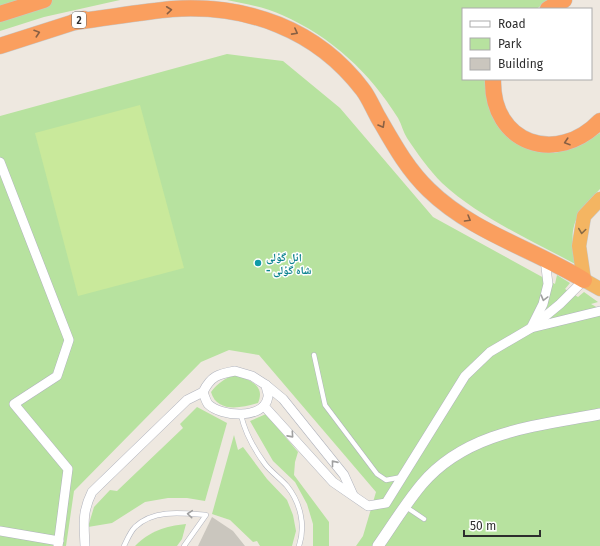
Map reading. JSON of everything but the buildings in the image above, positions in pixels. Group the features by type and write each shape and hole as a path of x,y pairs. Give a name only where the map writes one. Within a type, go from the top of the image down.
{"highway":[{"path":"0,14 44,0"},
{"name":"2","path":"0,46 74,22 159,0"},
{"path":"550,8 564,0"},
{"path":"74,22 173,9 209,9 250,14 291,30 315,43 330,56 363,91 405,163 429,190 453,211 600,289"},
{"path":"493,80 497,107 507,126 522,139 541,146 566,143 587,134 600,122"},
{"path":"584,280 580,246 584,216 600,199"}],"street":[{"path":"0,162 69,340 57,376 14,404 68,468 59,543 0,531"},
{"path":"531,328 543,304 548,284 545,259"},
{"path":"264,406 333,482 368,506 386,503 465,376 490,352 531,328 560,304 584,280"},
{"path":"531,328 600,311"},
{"path":"85,546 83,516 92,492 187,400 203,392 207,382 219,374 235,371 252,376 283,399 344,475 354,496"},
{"path":"203,392 208,404 224,412 241,414 254,412 264,406 268,396 266,385"},
{"path":"378,546 422,483 450,458 478,442 517,430 600,414"}],"lane":[{"path":"314,355 325,405 377,474 386,480 402,477"},
{"path":"241,414 244,428 253,446 266,465 287,486 297,502 302,523 299,546"},
{"path":"406,506 424,519"},
{"path":"124,546 134,528 149,518 170,513 206,515 184,546"}],"green space":[{"path":"0,0 120,0 44,17 0,31"},
{"path":"227,0 550,0 538,8 462,8 462,80 486,80 488,105 503,131 524,147 555,153 574,147 600,133 600,189 584,207 575,223 573,241 577,265 489,218 457,196 442,183 415,150 406,136 398,118 362,71 333,45 317,34 276,12"},
{"name":"ائل گؤلی - شاه گؤلی","path":"227,54 283,61 340,108 433,217 555,284 557,275 570,283 565,289 578,297 584,292 598,302 591,304 600,309 600,546 356,546 363,536 376,492 259,355 229,350 201,362 74,491 66,546 0,546 0,116"},
{"path":"140,105 184,268 78,296 35,133"},
{"path":"234,375 250,381 258,387 260,397 258,403 230,407 218,403 214,399 211,392 221,382"},
{"path":"197,407 227,423 205,501 187,498 168,498 145,502 112,523 88,527 94,507 110,490 117,491 183,428 180,424"},
{"path":"266,414 298,452 295,462 294,475 329,522 329,546 313,546 313,524 307,504 295,482 273,461 250,421"},
{"path":"234,435 238,450 243,447 267,479 287,500 293,515 296,531 292,546 260,546 257,541 253,542 230,520 212,514"},
{"path":"186,524 182,539 177,546 135,546 158,530"}],"place":[{"name":"ائل گؤلی - شاه گؤلی","path":"258,263"}]}
